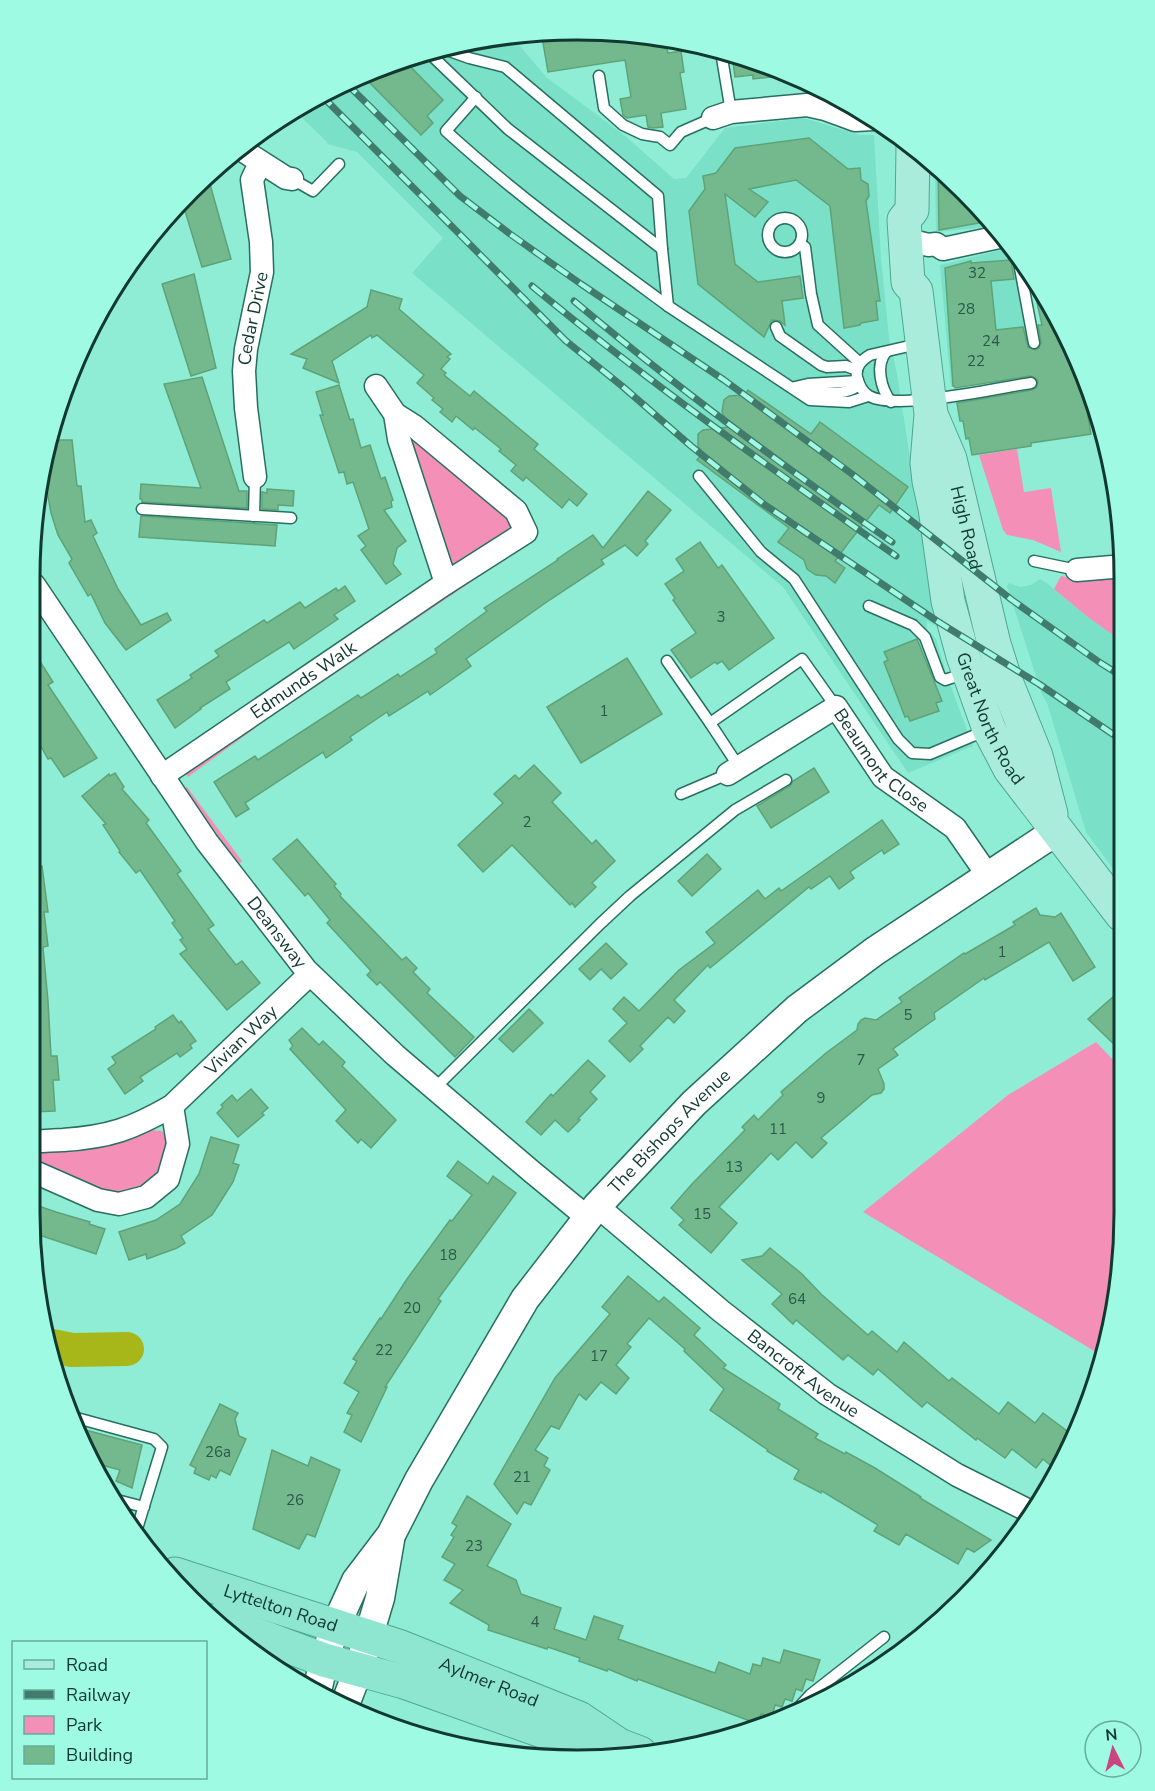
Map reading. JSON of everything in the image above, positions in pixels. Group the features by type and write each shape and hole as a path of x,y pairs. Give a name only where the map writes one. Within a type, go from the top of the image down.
{"highway":[{"name":"Lyttelton Road","path":"182,1576 351,1631"},
{"name":"Lyttelton Road","path":"236,1628 335,1670"},
{"name":"Aylmer Road","path":"351,1631 401,1647 579,1718 627,1748"},
{"name":"Aylmer Road","path":"335,1670 404,1682 573,1742 622,1748"}],"main road":[{"name":"High Road","path":"913,158 912,210 904,220 904,229 908,282 916,291 923,342 913,404 927,464 948,601"},
{"name":"High Road","path":"912,210 920,217 932,246 923,282 916,291"},
{"name":"High Road","path":"913,404 950,459 994,644"},
{"name":"Great North Road","path":"948,601 989,729 1010,769 1114,904"},
{"name":"Great North Road","path":"994,644 1005,679 1036,756 1056,827"}],"street":[{"path":"722,115 807,105 825,109 836,107"},
{"path":"846,112 855,120 858,120"},
{"path":"247,154 286,178 292,179"},
{"name":"Cedar Drive","path":"255,477 246,408 244,371 246,349 262,272 261,242 252,180 260,163"},
{"path":"932,246 993,238"},
{"name":"Edmunds Walk","path":"162,776 446,583 526,532 516,511 414,426 395,414 376,386"},
{"name":"Edmunds Walk","path":"395,414 399,439 446,583"},
{"path":"1077,570 1114,567"},
{"name":"Deansway","path":"40,601 214,851 310,974 434,1089 593,1212"},
{"name":"Beaumont Close","path":"734,771 836,707 883,777 955,828 988,877"},
{"name":"The Bishops Avenue","path":"344,1697 335,1670 351,1631 380,1598 391,1535 419,1480 525,1299 593,1212 694,1103 797,1009 875,951 988,877 1056,827"},
{"name":"Vivian Way","path":"40,1141 92,1138 124,1130 145,1122 172,1106 310,974"},
{"path":"40,1174 98,1200 119,1204 146,1197 168,1179 178,1144 172,1106"},
{"name":"Bancroft Avenue","path":"593,1212 827,1394 957,1475 1026,1509"}],"lane":[{"path":"459,54 506,67 658,196 668,306"},
{"path":"436,60 508,129 662,249"},
{"path":"599,76 604,108 623,125 642,134 660,137 670,145 681,132 722,115 721,61"},
{"path":"476,97 446,131 486,168 668,306 810,400 849,402 868,396 913,404 1031,383"},
{"path":"292,179 313,191 339,164"},
{"path":"800,244 805,247 811,294 818,325 858,374 862,391 868,396"},
{"path":"1021,275 1034,343"},
{"path":"776,327 780,336 822,365 846,366 858,374"},
{"path":"791,388 811,392 854,390 858,374 870,355 923,342"},
{"path":"886,352 880,361 883,389 913,404"},
{"path":"699,476 760,552 794,579 898,739 912,753 930,754 989,729"},
{"path":"254,516 255,477"},
{"path":"142,509 291,518"},
{"path":"1034,561 1077,570"},
{"path":"869,606 913,625 925,637 940,677 945,680 969,672"},
{"path":"710,723 802,659 836,707"},
{"path":"667,661 710,723 734,771 681,794"},
{"path":"434,1089 630,896 735,810 786,780"},
{"path":"81,1419 153,1439 162,1447 139,1523"},
{"path":"125,1502 144,1507"},
{"path":"806,1699 884,1637"}],"shaded area":[{"path":"516,44 546,77 624,135 674,179 686,178 725,128 804,118 860,135 874,135 881,258 889,337 897,374 932,599 939,628 927,621 927,629 936,639 973,746 908,773 783,587 412,273 443,238 357,152 328,143 301,117 372,81 405,69 473,51"},
{"path":"935,177 984,227 936,232"},
{"path":"1003,250 1013,264 1036,376 951,387 940,265"},
{"path":"1040,579 1114,636 1114,870 1086,832 1047,703 1042,695 1007,586 1009,583 1020,587 1031,585"}],"green space":[{"path":"416,441 512,521 509,530 460,564 452,565 410,443"},
{"path":"1017,449 1024,492 1051,488 1061,552 1033,540 1007,535 1003,530 979,455"},
{"path":"520,549 262,723 188,777 185,772 511,552"},
{"path":"1114,574 1114,636 1054,589 1061,576 1071,578"},
{"path":"187,787 242,861 239,864 184,789"},
{"path":"1096,1042 1114,1061 1113,1249 1110,1284 1096,1352 863,1212 1008,1095"},
{"path":"151,1130 162,1131 169,1139 157,1180 118,1197 40,1166 40,1152 93,1149"}],"building":[{"path":"578,40 613,42 667,48 668,53 681,51 684,72 680,73 686,109 661,113 663,127 653,128 648,127 646,115 627,118 623,115 620,99 631,97 625,60 548,72 543,42"},
{"path":"733,64 772,77 753,79 753,75 735,77"},
{"path":"411,67 443,100 427,116 433,123 421,135 369,82"},
{"path":"809,138 848,169 860,168 861,180 868,184 869,196 866,201 880,301 876,301 878,320 844,328 830,206 796,180 749,189 768,202 755,217 725,194 735,264 758,282 800,276 803,298 782,301 785,325 780,321 772,320 764,337 698,284 689,211 705,189 703,176 716,173 735,148"},
{"path":"938,180 981,223 939,230"},
{"path":"211,186 231,259 202,267 185,211"},
{"path":"971,261 971,263 1011,261 1014,279 991,281 996,330 1023,327 1028,347 1035,350 1039,348 1041,342 1038,325 1042,325 1036,298 1074,372 1086,406 1091,434 972,455 963,421 960,421 957,403 1032,390 1036,388 1038,382 1036,378 1030,376 955,388 953,386 945,268"},
{"path":"194,274 216,368 191,376 162,284"},
{"path":"371,290 402,299 399,309 451,354 447,357 450,359 441,369 446,373 444,375 470,396 474,391 538,444 534,449 587,494 577,506 569,499 562,508 526,477 523,481 511,471 516,465 499,451 501,449 475,428 473,430 456,416 452,422 440,412 443,409 417,383 424,375 377,335 372,338 371,335 332,361 339,383 303,368 307,359 291,354 367,307"},
{"path":"202,377 239,491 247,491 247,508 142,502 140,499 141,484 201,488 164,384"},
{"path":"339,385 350,420 353,419 361,448 370,445 381,479 385,477 393,500 391,501 392,507 384,510 406,541 397,548 393,564 401,574 386,584 361,550 366,546 358,536 369,529 353,482 347,484 344,472 339,473 320,415 323,415 316,392"},
{"path":"748,390 811,434 820,422 908,487 890,513 879,505 849,542 835,561 845,568 835,583 826,576 816,575 807,569 804,560 778,542 789,528 697,460 703,453 698,446 698,434 703,430 729,427 722,412 724,400 729,396 745,395"},
{"path":"59,440 72,440 77,486 81,486 85,522 91,520 97,533 93,536 118,589 141,625 167,613 171,620 126,650 105,623 91,594 88,596 69,563 72,559 58,535 47,493"},
{"path":"267,489 294,491 293,506 278,505 278,510 262,509 262,492 267,493"},
{"path":"648,491 671,510 645,541 648,544 637,556 625,545 601,560 604,564 466,659 471,666 430,695 428,691 389,716 387,712 350,737 352,740 326,758 323,752 245,803 249,809 236,817 214,782 255,756 258,760 358,695 361,698 398,674 400,677 437,653 435,649 487,611 484,608 593,535 603,548"},
{"path":"141,516 277,525 275,546 139,537"},
{"path":"700,542 718,568 722,565 774,638 729,670 722,661 717,664 715,662 691,678 671,650 696,633 665,584 684,571 676,559"},
{"path":"345,586 355,601 334,615 338,619 294,649 289,642 226,682 230,689 200,708 175,728 157,700 192,678 190,675 219,656 215,651 264,620 267,623 300,602 305,608 336,588 338,591"},
{"path":"917,639 942,701 936,703 939,711 910,721 908,716 905,717 884,662 888,660 884,652"},
{"path":"627,658 662,714 581,763 547,707"},
{"path":"40,661 53,682 48,685 97,758 64,777 51,758 48,759 40,745"},
{"path":"534,765 561,793 552,802 592,844 596,840 615,861 592,883 596,887 575,907 572,903 570,905 512,845 483,872 458,845 503,803 494,794 515,775 519,779"},
{"path":"814,768 829,792 771,828 757,806"},
{"path":"115,773 124,787 122,789 149,820 146,823 181,871 177,874 214,925 208,929 236,965 242,961 260,983 227,1010 180,954 187,949 180,940 183,938 172,923 175,921 140,870 136,873 119,852 103,825 106,824 82,796 109,774 110,776"},
{"path":"882,820 899,844 884,854 882,850 850,872 854,878 839,889 830,876 811,889 809,887 710,968 708,965 674,1000 685,1011 674,1023 668,1017 640,1046 643,1049 630,1062 609,1041 627,1023 613,1009 624,997 639,1011 679,970 715,943 706,932 758,890 765,899 779,888 781,891"},
{"path":"297,839 336,884 334,886 341,894 340,896 402,960 406,957 417,968 413,972 430,989 427,993 474,1037 455,1057 380,982 377,985 367,975 371,971 327,923 330,920 326,915 308,893 305,896 273,859"},
{"path":"707,854 721,869 692,896 678,881"},
{"path":"40,866 42,866 48,912 44,912 48,946 43,947 51,1056 57,1056 59,1080 53,1080 55,1111 40,1112"},
{"path":"1036,908 1040,915 1055,917 1061,913 1095,967 1073,981 1049,942 985,980 984,978 934,1013 935,1019 893,1049 898,1055 878,1069 884,1089 881,1093 872,1095 821,1138 827,1143 812,1158 796,1142 778,1160 771,1153 719,1207 737,1223 711,1253 679,1225 684,1220 671,1208 745,1130 742,1127 754,1115 758,1120 783,1095 781,1092 857,1030 861,1020 865,1018 876,1020 902,1002 899,998 916,986 964,953 1015,925 1013,922"},
{"path":"606,943 627,964 611,979 601,969 590,980 579,969"},
{"path":"1114,996 1114,1044 1088,1019"},
{"path":"529,1009 543,1023 513,1052 499,1039"},
{"path":"173,1015 179,1023 181,1021 196,1041 190,1045 192,1048 180,1057 177,1053 140,1077 143,1081 125,1094 108,1069 116,1063 112,1057 156,1029 155,1027"},
{"path":"302,1028 319,1045 323,1041 345,1062 342,1066 396,1120 371,1148 361,1139 358,1143 336,1121 346,1110 290,1049 293,1046 289,1040"},
{"path":"588,1060 605,1076 590,1092 597,1099 568,1132 555,1120 541,1135 526,1122 551,1094 553,1096"},
{"path":"251,1089 268,1108 262,1113 264,1115 238,1137 217,1113 223,1107 221,1105 232,1095 237,1101"},
{"path":"211,1137 239,1145 233,1163 239,1165 233,1182 212,1215 181,1236 185,1243 177,1248 147,1259 146,1254 129,1260 119,1232 156,1220 180,1204 199,1174"},
{"path":"458,1161 488,1184 493,1176 516,1193 438,1299 441,1301 385,1387 387,1387 361,1442 344,1432 352,1415 347,1413 359,1392 344,1383 357,1361 353,1359 380,1318 450,1220 452,1221 472,1195 447,1176"},
{"path":"40,1206 105,1229 96,1254 41,1236"},
{"path":"770,1248 802,1274 868,1335 872,1331 897,1352 904,1342 949,1381 952,1378 999,1414 1008,1402 1035,1423 1043,1413 1068,1432 1051,1466 1043,1459 1036,1468 1012,1449 1005,1458 977,1438 976,1440 927,1402 922,1407 878,1369 873,1375 848,1355 843,1360 796,1320 793,1324 772,1304 782,1294 742,1260 762,1256"},
{"path":"628,1276 659,1302 664,1297 700,1328 694,1335 726,1365 723,1368 780,1404 778,1409 818,1434 815,1438 875,1468 991,1540 974,1552 967,1548 958,1564 906,1534 899,1545 874,1531 878,1525 822,1491 821,1493 794,1479 799,1470 767,1451 710,1410 724,1389 684,1351 685,1349 649,1318 627,1344 631,1347 616,1365 629,1378 616,1394 601,1382 586,1400 579,1394 559,1429 551,1426 535,1450 548,1458 544,1466 550,1470 531,1505 524,1502 517,1514 494,1484 555,1378 610,1314 602,1307"},
{"path":"220,1404 238,1413 235,1419 239,1436 246,1439 230,1475 220,1470 216,1478 211,1475 209,1480 194,1473 196,1468 190,1465"},
{"path":"86,1430 142,1445 132,1488 116,1481 120,1470 103,1465"},
{"path":"272,1450 308,1466 311,1457 340,1470 315,1537 307,1534 299,1549 253,1529"},
{"path":"467,1496 511,1524 487,1566 516,1580 521,1594 561,1608 554,1629 586,1640 594,1616 623,1626 618,1639 715,1673 719,1662 750,1674 753,1664 761,1666 763,1658 780,1663 784,1650 820,1660 813,1681 806,1679 802,1691 796,1689 792,1701 785,1699 782,1707 775,1705 773,1714 767,1716 761,1714 760,1718 751,1722 638,1679 637,1681 608,1669 607,1671 579,1661 580,1658 488,1630 489,1625 450,1603 463,1590 444,1580 455,1564 442,1557 454,1537 451,1535 457,1526 452,1523"}],"waterway":[{"path":"58,1347 72,1350 127,1349"}],"railway":[{"path":"353,90 460,196 581,284 724,380 852,474 1012,600 1114,671"},
{"path":"328,102 566,341 691,446 765,505 937,621 1039,684 1114,735"},
{"path":"532,286 665,391 896,556"},
{"path":"574,301 730,425 892,542"}]}
